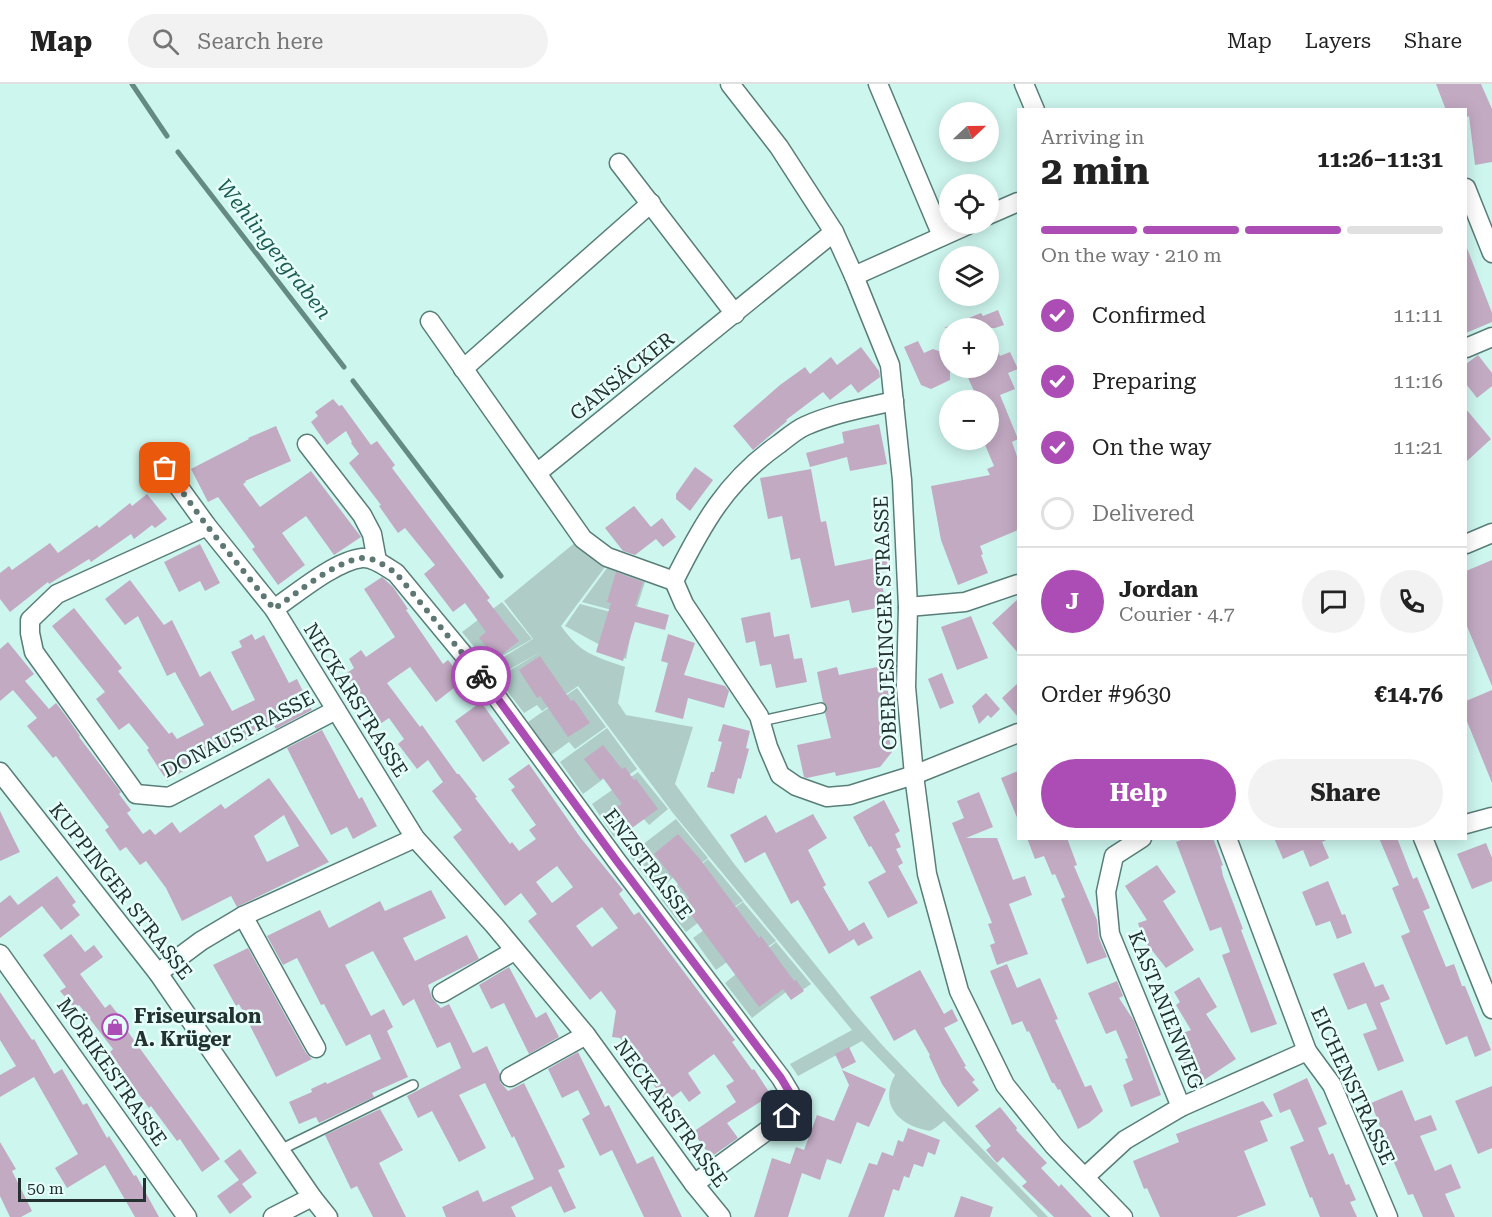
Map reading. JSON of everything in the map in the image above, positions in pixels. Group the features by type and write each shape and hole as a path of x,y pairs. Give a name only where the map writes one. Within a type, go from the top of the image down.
{"street":[{"name":"OBERJESINGER STRASSE","path":"730,84 779,147 834,232 890,365 902,480 908,607 906,687 914,775 927,874 959,991 1005,1085 1054,1146 1123,1217"},
{"path":"878,84 942,236"},
{"path":"1024,84 1034,108"},
{"path":"619,163 735,314"},
{"path":"1467,190 1492,253"},
{"path":"999,210 1017,202"},
{"path":"463,369 651,203"},
{"name":"GANSÄCKER","path":"537,473 834,232"},
{"path":"854,276 947,234"},
{"path":"430,321 584,539 607,557 674,581 684,604 759,716 768,747 780,775 795,786 827,797 850,795 914,775 1017,733"},
{"path":"1467,348 1492,338"},
{"path":"674,581 699,531 725,492 763,455 803,426 837,413 894,401"},
{"path":"274,609 332,570 363,558 377,561 372,534 362,515 307,444"},
{"name":"NECKARSTRASSE","path":"165,468 207,526 274,609 415,838 494,925 586,1035 694,1184 721,1217"},
{"name":"DONAUSTRASSE","path":"207,526 57,594 30,620 34,652 136,794 169,797 336,710"},
{"path":"1467,544 1492,533"},
{"name":"ENZSTRASSE","path":"377,561 396,573 482,677 790,1093 787,1116 694,1184"},
{"path":"908,607 965,602 1017,584"},
{"name":"KUPPINGER STRASSE","path":"0,772 158,973 328,1217"},
{"path":"1467,824 1492,817"},
{"path":"158,973 201,941 243,916 415,838"},
{"name":"KASTANIENWEG","path":"1139,840 1114,856 1106,892 1110,934 1181,1107"},
{"name":"EICHENSTRASSE","path":"1228,840 1307,1051 1332,1085 1388,1217"},
{"path":"1425,840 1492,1009"},
{"path":"243,916 316,1048"},
{"path":"442,993 514,951"},
{"name":"MÖRIKESTRASSE","path":"0,954 187,1217"},
{"name":"NECKARSTRASSE","path":"510,1077 586,1035"},
{"path":"1085,1177 1125,1140 1181,1107 1307,1051"},
{"path":"273,1217 312,1197"}],"lane":[{"path":"760,721 821,708"},
{"path":"280,1150 412,1085"}],"shaded area":[{"path":"577,541 608,563 561,626 575,643 589,653 625,667 618,703 626,715 693,727 675,784 735,865 855,1014 1048,1217 1038,1217 944,1121 929,1131 909,1124 896,1114 892,1108 889,1093 895,1075 862,1041 798,1076 790,1064 852,1030 673,813 578,686 542,711 537,705 524,713 497,678 542,651 496,677 489,666 533,639 504,601"},
{"path":"610,564 646,579 634,616 582,602"},
{"path":"502,602 532,639 488,664 462,632"},
{"path":"580,604 634,618 626,659 565,626"},
{"path":"577,688 606,727 575,749 569,742 551,755 528,722"},
{"path":"607,728 637,769 618,783 610,774 583,794 560,762"},
{"path":"638,772 668,809 649,825 642,817 614,837 592,804"},
{"path":"676,819 708,858 691,872 685,867 657,892 629,855"},
{"path":"708,859 743,901 727,912 721,905 686,932 661,899"},
{"path":"743,902 776,941 756,955 749,946 716,970 693,938"},
{"path":"776,942 811,984 791,998 786,992 752,1018 725,983"}],"building":[{"path":"1436,84 1481,84 1492,109 1492,162 1475,165 1467,108 1445,108"},
{"path":"1467,248 1492,313 1492,322 1467,333"},
{"path":"998,310 1004,325 999,327 999,318 969,318 981,313 983,316"},
{"path":"918,341 924,353 933,349 939,351 939,378 950,378 950,380 931,389 921,385 904,347"},
{"path":"861,347 879,371 880,377 858,393 851,384 830,400 823,392 786,420 753,450 733,426 780,385 805,367 810,374 831,357 837,365"},
{"path":"1010,352 1017,367 1017,369 1008,373 1015,389 1000,395 1017,437 1017,440 1012,442 1017,456 1017,530 980,546 988,573 958,585 941,540 931,486 990,475 987,469 994,466 987,450 999,450 999,390 974,390 968,378 999,378 999,354 1000,356"},
{"path":"1478,355 1492,373 1492,386 1477,398 1467,385 1467,363"},
{"path":"333,399 339,406 342,405 371,445 377,441 395,465 392,468 490,598 487,600 519,641 496,659 479,638 486,632 465,603 453,612 424,574 435,565 405,528 398,533 379,506 381,505 349,463 359,454 346,431 327,445 311,422 318,416 315,412"},
{"path":"1467,410 1491,439 1467,461"},
{"path":"879,424 887,464 850,471 847,457 810,467 806,453 844,443 842,432"},
{"path":"276,426 291,461 245,481 243,484 260,507 311,471 361,537 334,555 306,516 282,533 305,565 278,585 252,549 255,547 218,497 208,502 191,469 248,438"},
{"path":"695,467 713,480 690,511 676,499 676,494"},
{"path":"811,469 821,522 826,521 835,566 889,555 892,571 879,573 887,606 852,613 849,600 811,608 800,558 791,560 782,516 768,519 760,478"},
{"path":"147,494 167,519 155,528 152,525 134,539 131,534 91,562 89,559 49,584 48,582 10,612 0,599 0,573 9,566 12,570 50,543 58,553 97,525 99,528 130,503 132,506"},
{"path":"634,506 651,527 662,518 676,537 663,547 656,539 635,555 623,551 605,528"},
{"path":"200,544 220,583 205,591 200,581 179,592 164,562"},
{"path":"1492,560 1492,686 1467,626 1467,571"},
{"path":"616,572 643,582 635,606 669,615 665,630 635,622 623,661 596,652 611,603 607,602"},
{"path":"382,577 393,587 443,664 448,660 464,680 436,702 410,667 387,683 420,727 422,725 510,844 512,842 519,851 536,839 529,830 536,825 511,790 515,787 508,779 529,764 580,837 623,890 619,894 634,915 639,912 735,1040 732,1042 771,1095 727,1123 738,1138 711,1157 693,1132 736,1102 726,1086 734,1081 714,1054 688,1073 701,1093 689,1102 681,1091 666,1102 620,1038 612,1037 616,1011 601,991 590,1000 528,921 537,914 521,893 505,906 453,837 462,830 432,791 443,782 428,760 417,769 398,744 404,739 389,718 380,724 344,675 354,668 349,659 361,650 366,657 395,637 364,589","holes":["557,866 573,887 552,903 536,882","602,907 618,928 592,947 576,926"]},
{"path":"130,580 164,625 172,620 200,677 210,671 232,711 255,700 231,652 242,647 239,641 252,634 255,640 264,635 289,683 297,679 312,710 276,729 274,726 210,758 209,755 167,781 147,750 149,748 129,723 119,730 96,699 105,692 52,626 74,608 122,668 118,671 169,734 172,732 177,739 204,725 175,672 167,676 138,616 125,625 105,599"},
{"path":"1017,600 1017,652 992,623"},
{"path":"770,612 774,637 789,634 794,659 802,658 807,682 776,688 771,664 760,666 755,641 746,643 741,618"},
{"path":"971,616 988,658 957,670 941,627"},
{"path":"668,634 695,643 684,675 725,686 729,691 724,708 688,698 683,719 655,712 668,663 661,661"},
{"path":"8,642 34,674 25,681 49,709 56,703 121,792 119,794 131,810 127,813 143,834 150,829 155,835 172,822 180,833 221,804 225,809 269,778 329,862 237,907 231,896 182,921 166,888 146,861 140,865 126,847 120,851 105,830 109,827 56,756 53,758 27,726 37,718 13,690 0,701 0,649","holes":["284,815 299,846 267,862 254,836"]},
{"path":"540,656 571,701 574,700 590,723 568,737 540,696 537,698 519,670"},
{"path":"882,666 890,700 881,702 892,752 880,767 836,776 835,772 804,777 797,745 831,738 825,713 827,706 823,702 817,672 837,667 839,675"},
{"path":"942,673 954,703 940,709 928,679"},
{"path":"1017,684 1017,716 1002,698"},
{"path":"1492,690 1492,783 1467,721 1467,701"},
{"path":"986,693 1000,709 991,718 988,715 979,724 972,706"},
{"path":"481,702 510,743 483,762 455,721"},
{"path":"723,724 750,731 746,748 749,749 741,779 738,778 734,794 707,787 711,772 714,772 722,742 718,741"},
{"path":"322,730 359,799 362,797 377,826 353,839 347,827 331,835 287,748"},
{"path":"603,745 622,769 625,767 634,780 636,779 658,809 632,828 617,807 622,804 603,778 600,780 584,759"},
{"path":"1017,771 1017,818 1001,778"},
{"path":"979,792 993,827 966,838 997,838 1013,880 1025,876 1032,895 1009,904 1028,954 997,965 990,945 995,943 988,924 992,923 952,823 964,818 957,801"},
{"path":"884,800 900,831 895,834 901,847 896,849 903,863 898,866 918,903 888,918 868,882 886,872 853,817"},
{"path":"0,811 20,852 0,861"},
{"path":"813,814 827,838 808,850 826,885 823,887 849,931 864,922 873,938 858,946 854,939 829,954 798,900 791,904 765,852 745,863 730,835 766,815 776,833"},
{"path":"678,834 699,858 759,938 761,936 804,991 791,1000 783,989 759,1007 683,904 689,898 654,854"},
{"path":"1028,840 1068,840 1077,865 1074,866 1097,920 1099,938 1107,957 1087,964 1061,899 1065,897 1055,874 1052,875 1044,856 1035,859"},
{"path":"1214,840 1223,865 1221,866 1223,876 1243,929 1241,930 1277,1024 1251,1033 1222,955 1230,952 1221,927 1210,931 1176,842"},
{"path":"1275,840 1326,840 1322,842 1329,858 1310,867 1303,850 1283,859"},
{"path":"1380,840 1398,840 1413,879 1417,877 1430,908 1423,911 1446,967 1454,964 1491,1050 1475,1057 1467,1036 1446,1045 1401,936 1410,932 1392,888 1399,885"},
{"path":"1486,843 1492,858 1492,881 1472,889 1457,854"},
{"path":"1157,865 1176,892 1163,901 1194,950 1166,968 1143,939 1138,923 1147,920 1125,886"},
{"path":"57,876 76,902 72,905 80,915 61,930 42,906 0,938 0,903 10,895 18,905"},
{"path":"1328,881 1352,933 1337,939 1330,921 1316,926 1302,892"},
{"path":"431,890 446,918 403,938 415,961 467,935 479,959 428,985 432,998 441,1008 449,1004 473,1053 487,1046 500,1074 500,1082 508,1091 524,1083 565,1167 558,1170 576,1208 564,1213 551,1186 511,1207 516,1217 446,1217 442,1207 478,1190 483,1202 534,1179 485,1083 459,1095 486,1148 459,1162 432,1111 418,1118 407,1096 461,1068 450,1042 437,1048 414,999 403,1006 373,951 345,965 371,1016 384,1009 393,1027 387,1031 408,1077 372,1093 374,1097 319,1123 316,1117 299,1124 289,1102 312,1092 311,1089 381,1059 370,1034 346,1046 324,1004 321,1005 297,958 283,965 267,936 320,910 329,928 380,901 385,911"},
{"path":"71,934 85,952 94,945 103,957 80,974 105,1008 110,1004 125,1023 123,1025 220,1159 202,1172 180,1139 177,1141 135,1089 110,1052 113,1049 79,1005 74,1008 60,991 66,987 43,955"},
{"path":"248,948 306,1053 312,1059 276,1077 239,1004 236,1006 213,965"},
{"path":"1364,962 1375,987 1383,984 1390,999 1380,1003 1404,1061 1378,1071 1363,1034 1377,1029 1366,1003 1348,1010 1333,974"},
{"path":"1007,964 1017,988 1040,978 1058,1019 1055,1020 1085,1087 1091,1085 1103,1111 1078,1129 1060,1089 1058,1090 1052,1083 1029,1031 1027,1032 1022,1021 1012,1025 990,971"},
{"path":"509,967 536,1018 546,1012 559,1037 529,1054 504,1003 491,1009 479,985"},
{"path":"920,970 944,1014 952,1009 958,1021 944,1028 966,1066 964,1067 975,1080 972,1082 979,1090 958,1107 942,1084 930,1055 915,1029 894,1041 870,997"},
{"path":"1199,977 1217,1007 1206,1014 1236,1059 1198,1084 1180,1057 1183,1054 1177,1035 1191,1030 1176,1005 1180,1002 1174,992"},
{"path":"1117,981 1123,996 1119,998 1134,1021 1161,1095 1131,1107 1123,1085 1133,1080 1125,1059 1128,1058 1116,1030 1106,1034 1088,993"},
{"path":"0,992 32,1040 34,1039 54,1074 62,1069 83,1105 87,1103 107,1138 109,1136 134,1176 136,1175 159,1217 135,1217 105,1165 67,1188 55,1168 78,1154 34,1077 0,1097 0,1075 16,1066 0,1040"},
{"path":"849,1047 856,1062 842,1069 835,1054"},
{"path":"578,1052 605,1107 609,1105 637,1164 653,1156 682,1217 644,1217 612,1150 600,1156 582,1119 590,1114 578,1090 562,1098 548,1069"},
{"path":"842,1070 886,1089 869,1127 857,1122 841,1164 827,1159 820,1180 802,1173 788,1217 754,1217 772,1158 790,1164 796,1147 804,1150 817,1115 834,1121 849,1085"},
{"path":"1307,1078 1327,1124 1318,1128 1329,1155 1333,1153 1346,1185 1349,1184 1356,1200 1350,1202 1357,1217 1320,1217 1290,1147 1304,1141 1290,1109 1280,1113 1273,1094"},
{"path":"1492,1086 1492,1148 1478,1154 1455,1101"},
{"path":"1402,1090 1415,1121 1431,1115 1437,1130 1420,1136 1435,1171 1451,1164 1461,1188 1445,1194 1455,1217 1423,1217 1413,1194 1408,1195 1393,1160 1371,1103"},
{"path":"1263,1101 1273,1116 1260,1121 1268,1141 1244,1151 1266,1205 1236,1217 1160,1217 1147,1188 1144,1189 1133,1161 1179,1142 1176,1134"},
{"path":"1000,1107 1017,1128 1016,1130 1047,1163 1041,1168 1059,1187 1061,1184 1092,1217 1054,1217 1022,1186 1027,1182 1003,1157 997,1163 986,1150 991,1146 975,1126"},
{"path":"380,1109 403,1150 379,1163 406,1217 373,1217 357,1186 351,1189 325,1135"},
{"path":"908,1128 940,1140 935,1155 928,1152 923,1167 914,1164 909,1178 904,1176 899,1191 893,1189 884,1217 848,1217 869,1163 877,1165 882,1152 893,1156 898,1140 903,1142"},
{"path":"0,1142 16,1169 12,1171 32,1211 21,1217 10,1217 0,1196"},
{"path":"240,1149 257,1173 242,1184 252,1197 230,1214 217,1196 239,1180 224,1161"},
{"path":"961,1196 993,1207 990,1217 954,1217"}],"waterway":[{"name":"Wehlingergraben","path":"132,84 167,136"},
{"name":"Wehlingergraben","path":"178,152 344,367"},
{"name":"Wehlingergraben","path":"353,381 501,576"}],"way so far":[{"path":"165,468 207,526 274,609 323,574 348,562 363,558 377,561 396,573 481,676"}],"place":[{"name":"Friseursalon A. Krüger","path":"115,1027"}],"route":[{"path":"481,676 616,860 781,1078 790,1093 787,1116"}]}
